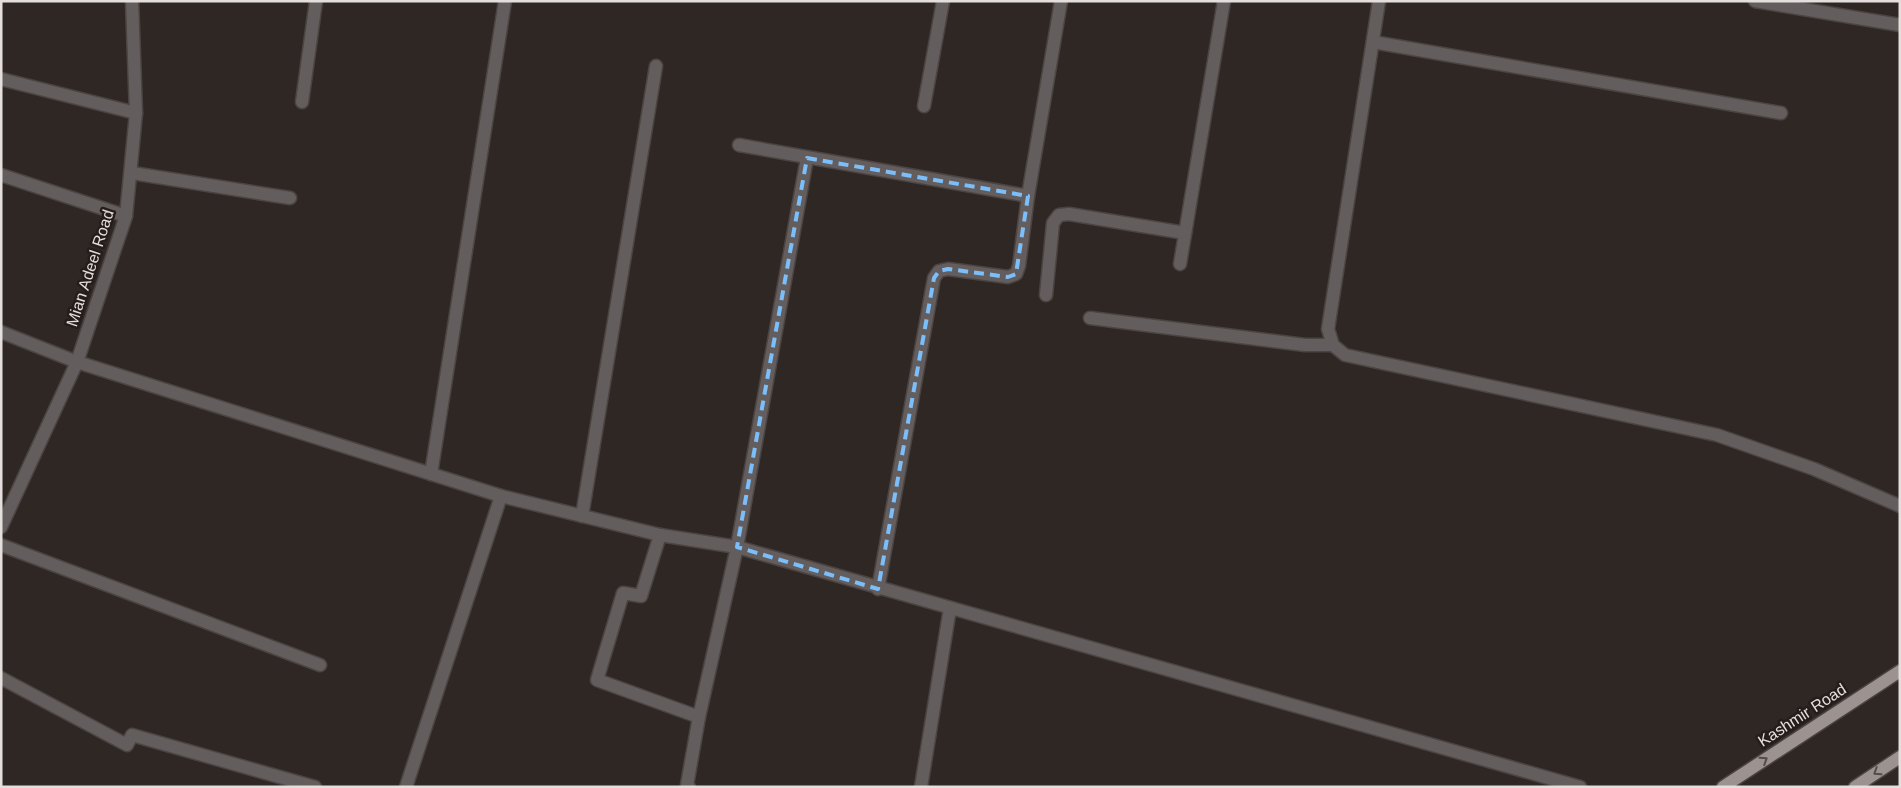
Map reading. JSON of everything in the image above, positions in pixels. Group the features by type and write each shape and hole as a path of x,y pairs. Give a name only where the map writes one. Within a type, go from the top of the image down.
{"main road":[{"name":"Kashmir Road","path":"1723,787 1900,671"},
{"path":"1855,787 1900,757"}],"street":[{"name":"Mian Adeel Road","path":"1,527 77,362 126,216 132,173 136,113 132,1"},
{"path":"302,102 316,1"},
{"path":"431,474 505,1"},
{"path":"924,106 943,1"},
{"path":"878,588 934,278 939,271 948,269 1008,277 1016,274 1019,266 1028,196 1061,1"},
{"path":"1180,264 1224,1"},
{"path":"1379,1 1328,329 1333,345 1345,355 1717,435 1814,469 1900,506"},
{"path":"1755,1 1900,25"},
{"path":"1372,42 1781,113"},
{"path":"582,516 656,66"},
{"path":"1,79 136,113"},
{"path":"739,146 1028,196"},
{"path":"690,787 687,785 699,717 737,547 807,158"},
{"path":"132,173 290,198"},
{"path":"1,174 126,216"},
{"path":"1046,295 1053,223 1059,216 1069,214 1185,233"},
{"path":"1090,318 1305,345 1333,345"},
{"path":"1,332 77,362 501,496 660,535 737,547 1580,787"},
{"path":"406,787 501,496"},
{"path":"660,535 640,596 623,593 597,680 699,717"},
{"path":"1,545 320,665"},
{"path":"921,787 950,608"},
{"path":"1,678 127,745 132,735 315,787"}],"highlighted area":[{"path":"807,158 1028,196 1016,274 1008,277 948,269 939,271 934,278 878,589 737,547"}]}
